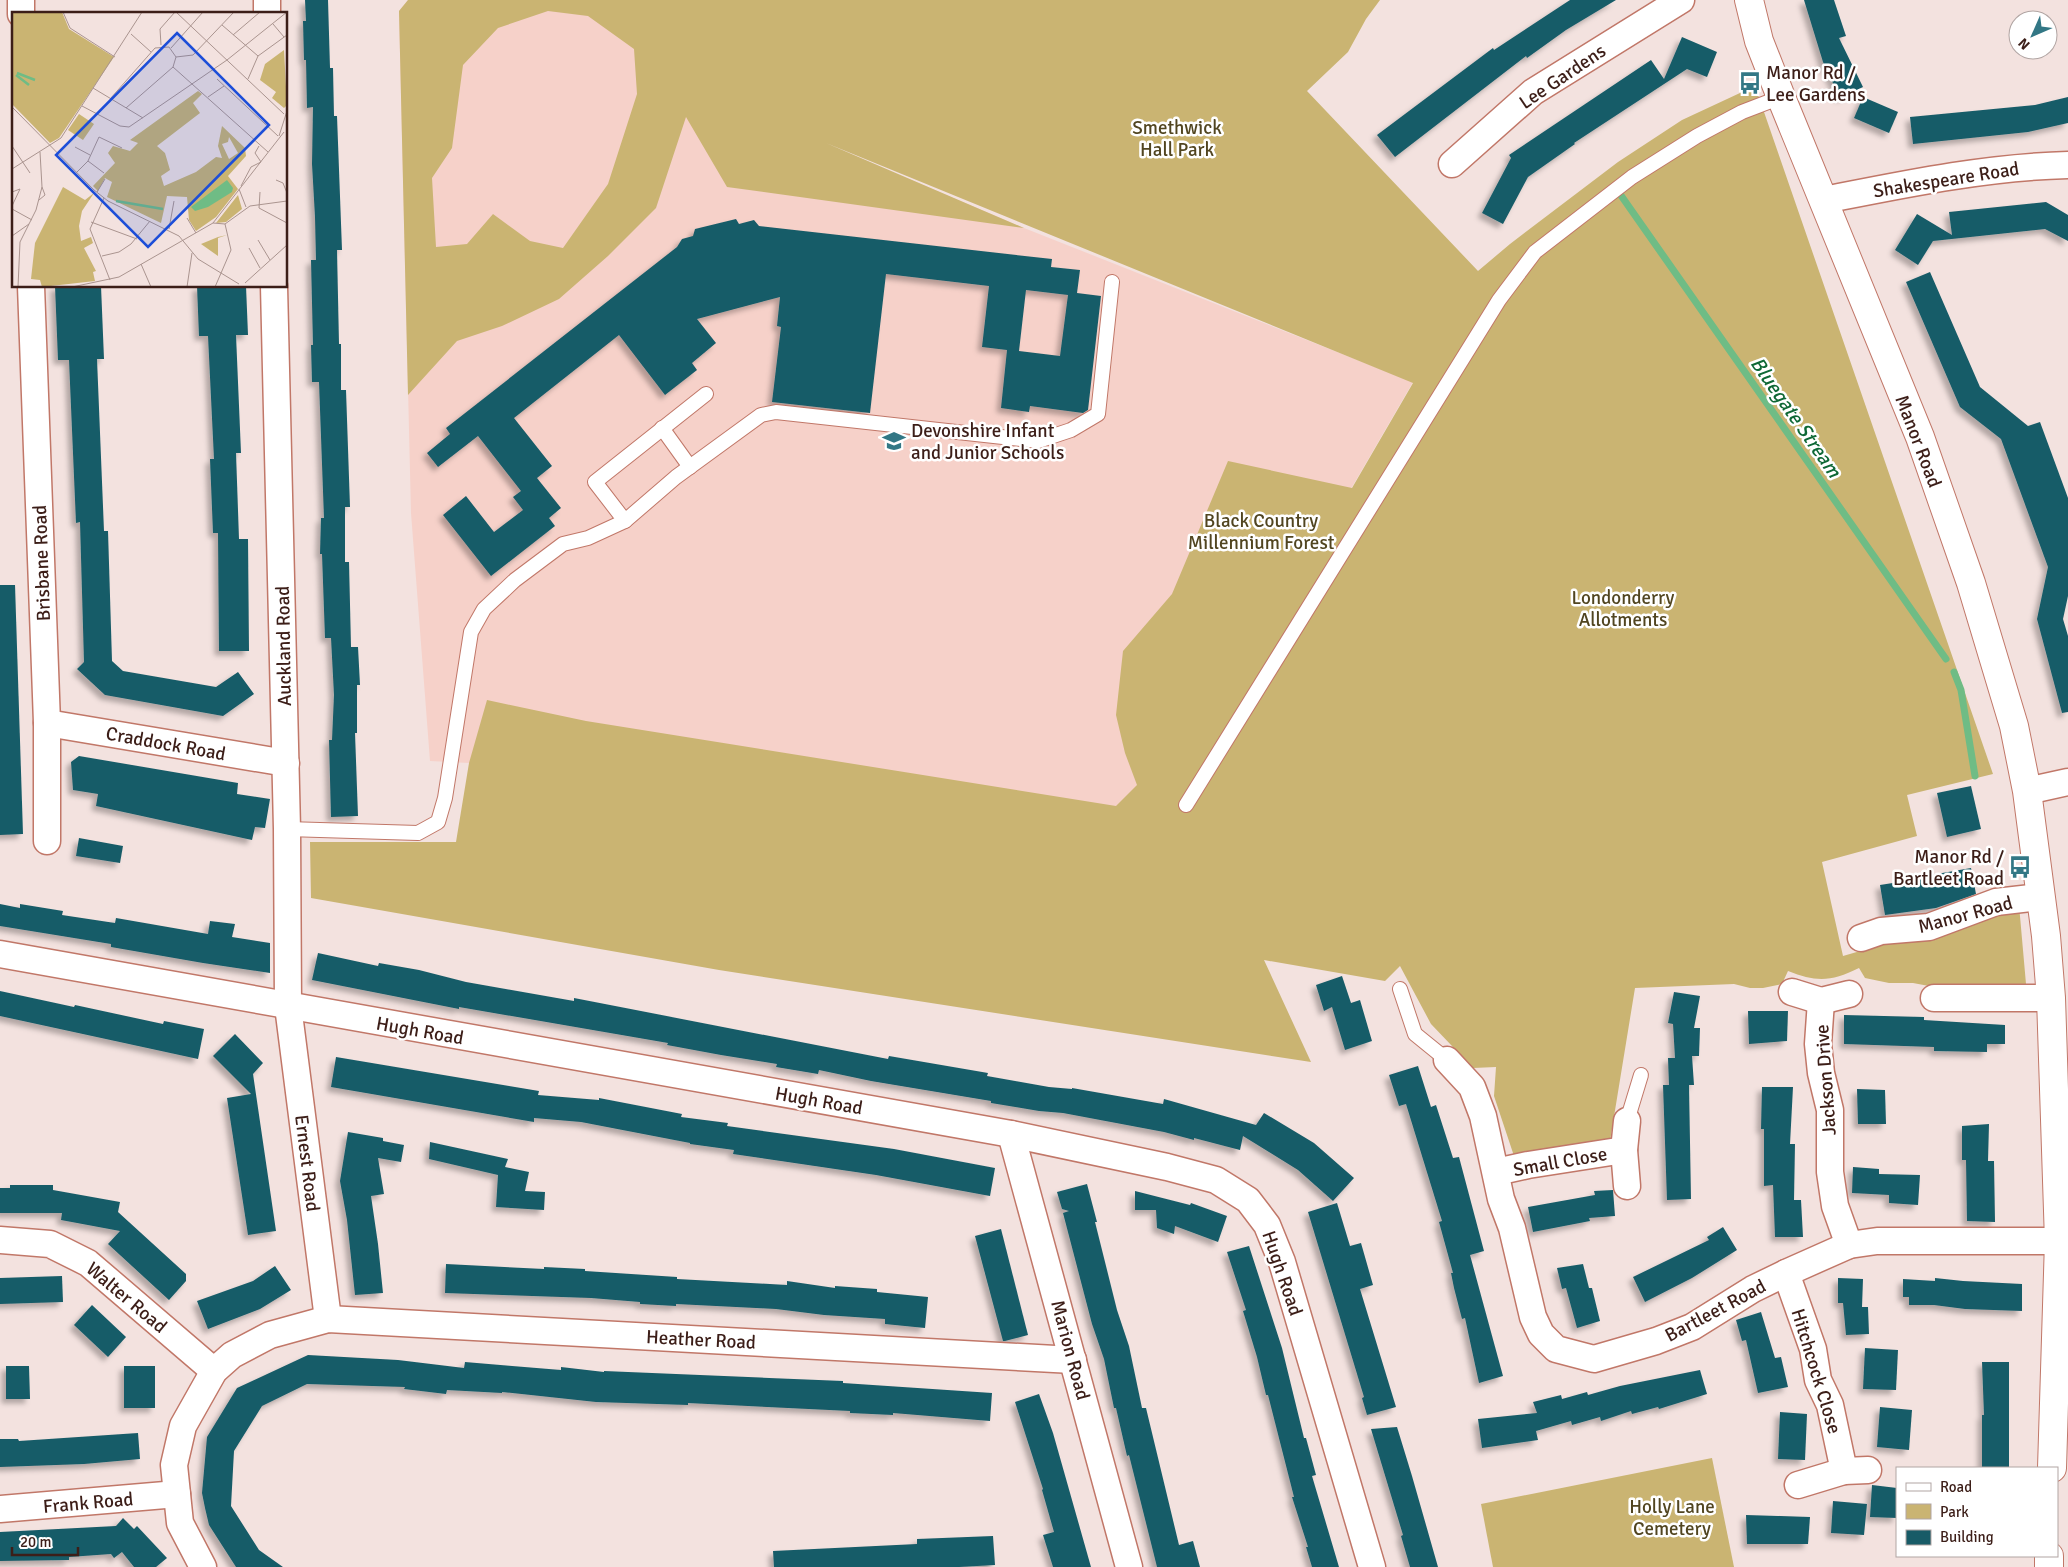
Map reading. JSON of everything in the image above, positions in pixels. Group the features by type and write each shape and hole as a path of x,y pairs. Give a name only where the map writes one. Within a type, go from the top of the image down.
{"street":[{"name":"Lee Gardens","path":"1452,164 1533,92 1681,0"},
{"name":"Manor Road","path":"1749,0 1759,41 1920,437 1968,574 2014,726 2027,791 2051,998 2059,1241 2052,1467"},
{"name":"Shakespeare Road","path":"1824,200 1920,181 2026,166 2068,165"},
{"name":"Brisbane Road","path":"31,288 47,722 47,841"},
{"name":"Auckland Road","path":"274,288 286,763 288,1006"},
{"name":"Craddock Road","path":"47,722 286,763"},
{"path":"2027,791 2068,782"},
{"name":"Manor Road","path":"1861,938 1881,930 1929,927 1996,902 2040,897"},
{"name":"Hugh Road","path":"0,954 1011,1134 1167,1167 1216,1180 1248,1200 1267,1224 1282,1262 1372,1567"},
{"name":"Jackson Drive","path":"1792,992 1821,1001 1849,994"},
{"path":"1934,998 2051,998"},
{"name":"Jackson Drive","path":"1821,1001 1818,1044 1830,1110 1830,1172 1835,1206 1849,1245"},
{"name":"Ernest Road","path":"288,1006 328,1319"},
{"name":"Bartleet Road","path":"1447,1060 1481,1083 1483,1116 1501,1199 1512,1228 1533,1317 1542,1334 1556,1349 1594,1359 1656,1342 1692,1327 1753,1289 1849,1245 1877,1241 2059,1241"},
{"name":"Small Close","path":"1627,1121 1624,1150 1627,1186"},
{"name":"Marion Road","path":"1011,1134 1129,1567"},
{"name":"Small Close","path":"1496,1172 1624,1150"},
{"name":"Walter Road","path":"0,1240 50,1244 88,1263 214,1371"},
{"name":"Hitchcock Close","path":"1786,1273 1813,1349 1818,1380 1856,1471 1798,1485"},
{"name":"Heather Road","path":"203,1567 180,1523 174,1465 183,1426 214,1371 232,1355 270,1335 328,1319 1073,1360"},
{"name":"Frank Road","path":"0,1509 177,1494"}],"lane":[{"path":"1186,805 1500,300 1535,252 1632,177 1697,136 1742,112 1781,97"},
{"path":"287,829 418,833 438,822 445,798 471,632 484,609 515,580 563,544 588,538 625,521 690,467 761,415 776,412 1038,441 1071,430 1098,414 1112,282"},
{"path":"625,521 595,482 706,394"},
{"path":"662,428 690,467"},
{"path":"1400,989 1415,1034 1447,1060"},
{"path":"1627,1121 1641,1075"}],"shaded area":[{"name":"Devonshire Infant and Junior Schools","path":"408,0 757,0 772,121 1024,228 1413,382 1140,852 469,763 430,761 411,513 399,11"}],"green space":[{"name":"Londonderry Allotments","path":"408,0 1380,0 1366,19 1348,52 1307,91 1478,271 1510,244 1618,162 1682,120 1755,86 1993,774 1907,795 1917,836 1822,862 1843,956 2019,905 2026,984 1991,989 1945,989 1913,983 1889,983 1865,978 1859,968 1840,976 1824,979 1815,979 1788,971 1782,984 1763,988 1750,988 1734,984 1635,988 1610,1141 1514,1156 1494,1096 1496,1067 1473,1068 1431,1024 1400,966 1385,981 1264,960 1311,1062 719,970 311,898 310,842 456,842 469,763 487,700 586,721 1116,806 1137,785 1125,753 1116,715 1123,651 1172,594 1228,461 1352,488 1413,383 826,143 1024,228 727,187 686,117 656,208 608,256 559,299 502,326 457,341 408,395 399,11","holes":["548,11 588,16 634,49 637,94 608,184 563,248 530,241 493,214 467,244 436,247 432,178 452,148 463,65 498,28"]},
{"name":"Holly Lane Cemetery","path":"1712,1458 1734,1567 1493,1567 1481,1504"}],"building":[{"path":"305,0 328,0 330,68 333,68 334,116 337,116 342,250 337,250 339,344 341,344 341,390 346,390 350,507 345,507 345,562 349,562 351,647 358,647 360,685 357,685 357,733 355,733 358,816 331,817 329,740 332,740 334,695 331,638 325,638 322,554 320,554 321,518 324,518 319,382 312,382 311,260 316,260 312,164 313,107 307,108 306,60 304,60 303,21 306,21"},
{"path":"1570,0 1616,0 1566,30 1527,58 1526,56 1395,157 1377,135 1493,48 1494,50"},
{"path":"1804,0 1834,0 1846,36 1839,38 1863,87 1840,98 1823,62"},
{"path":"1682,37 1717,52 1707,77 1687,69 1574,143 1528,177 1503,224 1482,213 1511,158 1509,155 1651,60 1664,79"},
{"path":"1863,97 1898,112 1889,133 1854,118"},
{"path":"2068,97 2068,123 2028,132 1913,144 1910,117 2035,105"},
{"path":"2046,202 2068,215 2068,241 2045,229 1933,241 1918,265 1895,250 1917,214 1952,235 1949,212"},
{"path":"736,219 739,224 754,220 759,226 1052,259 1051,267 1080,270 1077,293 1101,296 1088,410 1083,413 1030,406 1029,412 1001,408 1007,350 982,347 989,286 886,274 870,413 772,402 781,327 777,326 780,297 697,319 716,343 692,363 697,370 665,395 619,335 514,418 552,466 537,478 561,508 549,518 555,526 491,576 443,515 466,496 494,532 523,510 513,497 521,491 478,436 438,467 427,453 450,434 446,428 677,247 682,239 693,236 695,229","holes":["1026,290 1068,295 1060,356 1019,351"]},
{"path":"1930,272 1980,387 2028,426 2040,422 2068,498 2068,596 2063,619 2068,636 2068,712 2062,713 2037,619 2048,567 2001,439 1960,407 1906,282"},
{"path":"55,288 101,288 104,359 97,359 104,531 108,531 112,661 123,671 216,687 238,672 254,694 223,716 105,695 77,669 84,662 80,522 76,523 69,360 58,360"},
{"path":"197,288 246,288 248,335 236,335 241,453 236,453 239,539 248,539 249,651 219,651 218,533 213,533 210,459 214,459 208,336 199,336"},
{"path":"0,585 15,585 23,834 0,835"},
{"path":"79,756 238,783 237,794 270,799 265,828 255,827 252,840 96,806 98,794 73,790 71,762"},
{"path":"1971,786 1981,829 1947,837 1937,793"},
{"path":"79,838 123,846 120,863 76,856"},
{"path":"1971,868 1976,894 1936,908 1885,915 1880,885 1931,877 1931,875"},
{"path":"0,904 20,908 20,904 63,911 62,915 115,923 116,918 208,934 210,921 235,924 232,937 270,943 270,973 111,947 111,944 0,926"},
{"path":"318,953 378,966 379,963 419,970 466,982 574,1001 574,998 888,1059 889,1056 988,1073 987,1076 1049,1087 1072,1088 1163,1104 1164,1099 1256,1125 1264,1113 1314,1143 1354,1178 1333,1201 1298,1170 1243,1136 1240,1150 1194,1138 1194,1140 1164,1132 1063,1113 991,1103 991,1101 871,1081 819,1070 818,1074 776,1067 777,1064 667,1045 668,1043 459,1007 459,1009 312,980"},
{"path":"1342,976 1351,1003 1360,1000 1372,1041 1345,1050 1332,1007 1324,1011 1316,985"},
{"path":"0,991 163,1024 164,1021 204,1029 198,1059 0,1016"},
{"path":"1674,992 1700,996 1694,1028 1700,1028 1699,1056 1692,1056 1694,1085 1689,1085 1691,1199 1667,1200 1663,1085 1669,1085 1668,1058 1675,1058 1673,1024 1668,1023"},
{"path":"1748,1011 1788,1011 1787,1041 1749,1044"},
{"path":"1844,1015 1924,1017 1924,1020 2005,1025 2005,1044 1987,1044 1987,1052 1934,1051 1934,1047 1844,1044"},
{"path":"235,1034 263,1063 253,1074 276,1231 248,1235 227,1098 251,1094 213,1056"},
{"path":"336,1057 539,1091 538,1095 599,1100 599,1098 682,1114 681,1117 728,1123 727,1126 894,1149 995,1168 990,1196 876,1175 733,1154 734,1150 690,1144 581,1122 534,1118 534,1122 331,1087"},
{"path":"1418,1066 1431,1107 1436,1105 1453,1158 1459,1157 1484,1251 1470,1255 1503,1376 1479,1383 1465,1318 1462,1319 1454,1288 1451,1273 1453,1273 1439,1222 1442,1221 1406,1104 1399,1106 1389,1075"},
{"path":"1762,1087 1793,1087 1790,1144 1795,1144 1794,1200 1801,1200 1803,1237 1775,1237 1773,1185 1764,1186 1764,1129 1761,1129"},
{"path":"1857,1089 1885,1090 1886,1124 1858,1124"},
{"path":"1989,1124 1988,1161 1994,1161 1995,1222 1967,1221 1966,1160 1962,1160 1962,1126"},
{"path":"348,1132 383,1138 383,1141 404,1145 401,1162 378,1158 384,1194 371,1196 383,1293 355,1295 347,1220 340,1181"},
{"path":"430,1142 508,1159 505,1167 529,1172 525,1191 545,1192 544,1210 496,1207 498,1175 429,1159"},
{"path":"1853,1167 1879,1169 1879,1174 1920,1175 1918,1205 1889,1203 1889,1195 1852,1193"},
{"path":"1087,1184 1117,1310 1129,1346 1142,1408 1146,1408 1179,1545 1193,1541 1200,1567 1157,1567 1129,1455 1127,1456 1116,1408 1114,1408 1104,1359 1092,1324 1063,1213 1069,1211 1062,1209 1057,1192"},
{"path":"10,1185 53,1185 53,1190 120,1202 118,1212 186,1274 186,1281 169,1300 108,1244 120,1231 61,1220 62,1213 0,1213 0,1188 10,1188"},
{"path":"1613,1190 1615,1216 1589,1218 1590,1221 1533,1232 1528,1207 1595,1195 1594,1191"},
{"path":"1135,1191 1190,1205 1191,1203 1227,1216 1218,1242 1175,1226 1174,1234 1157,1228 1156,1210 1135,1210"},
{"path":"1337,1203 1350,1246 1361,1243 1373,1285 1360,1289 1396,1407 1367,1415 1362,1398 1364,1397 1308,1212"},
{"path":"1723,1227 1737,1250 1692,1278 1645,1302 1633,1277 1709,1240 1707,1237"},
{"path":"1001,1229 1028,1335 1005,1341 1003,1341 975,1236"},
{"path":"1249,1246 1282,1348 1304,1438 1306,1438 1316,1475 1312,1476 1339,1567 1312,1567 1306,1547 1308,1547 1292,1497 1294,1497 1268,1395 1266,1395 1243,1311 1246,1310 1227,1252"},
{"path":"446,1264 585,1269 585,1271 677,1277 677,1279 787,1285 787,1281 835,1288 835,1286 877,1289 877,1292 928,1297 925,1328 885,1324 885,1319 824,1315 776,1309 640,1304 640,1302 591,1298 445,1293"},
{"path":"1583,1264 1589,1288 1592,1288 1600,1321 1577,1328 1566,1288 1562,1289 1557,1268"},
{"path":"275,1266 291,1290 260,1309 208,1329 197,1301 253,1281"},
{"path":"62,1276 63,1302 0,1304 0,1278"},
{"path":"1838,1278 1863,1279 1862,1307 1868,1307 1869,1334 1846,1335 1843,1303 1838,1303"},
{"path":"1935,1278 2022,1284 2022,1311 1909,1305 1909,1297 1903,1297 1903,1279 1935,1281"},
{"path":"92,1305 126,1337 108,1357 74,1325"},
{"path":"1761,1312 1775,1358 1781,1357 1788,1387 1758,1393 1746,1340 1742,1341 1736,1320"},
{"path":"1865,1348 1898,1350 1896,1390 1863,1389"},
{"path":"308,1355 398,1360 464,1368 465,1362 561,1370 561,1367 604,1372 843,1381 843,1383 992,1393 990,1421 893,1413 893,1415 850,1413 850,1411 688,1403 688,1405 596,1402 502,1392 447,1390 446,1394 404,1389 405,1387 307,1384 262,1406 234,1451 231,1506 259,1550 283,1567 236,1567 209,1525 205,1508 202,1493 207,1437 237,1388"},
{"path":"1982,1362 2009,1362 2009,1467 1982,1467 1982,1415 1984,1415"},
{"path":"6,1366 29,1366 30,1399 6,1399"},
{"path":"124,1366 155,1366 155,1408 124,1408"},
{"path":"1700,1370 1707,1394 1659,1409 1658,1407 1632,1414 1631,1411 1601,1421 1600,1417 1572,1425 1571,1421 1536,1431 1538,1440 1482,1448 1478,1419 1537,1413 1533,1402 1561,1395 1562,1399 1587,1392 1588,1395 1620,1386"},
{"path":"1039,1394 1053,1433 1091,1567 1053,1567 1043,1535 1054,1532 1043,1489 1015,1402"},
{"path":"1880,1407 1912,1410 1909,1450 1877,1447"},
{"path":"1780,1412 1807,1414 1805,1460 1778,1459"},
{"path":"1397,1427 1438,1567 1410,1567 1401,1536 1403,1535 1371,1429"},
{"path":"138,1433 140,1459 84,1464 0,1467 0,1439 18,1439 19,1441"},
{"path":"1872,1485 1896,1488 1896,1518 1870,1517"},
{"path":"1833,1501 1867,1504 1864,1535 1831,1533"},
{"path":"1746,1515 1810,1517 1808,1544 1747,1544"},
{"path":"123,1518 134,1529 137,1526 167,1558 156,1567 134,1567 122,1552 114,1558 111,1554 69,1557 69,1560 0,1561 0,1532 116,1526"},
{"path":"993,1536 995,1565 959,1567 774,1567 773,1551 917,1544 917,1539"}],"waterway":[{"name":"Bluegate Stream","path":"1620,194 1946,659"},
{"name":"Bluegate Stream","path":"1954,672 1961,690 1975,776"}],"place":[{"name":"Manor Rd / Lee Gardens","path":"1750,83"},
{"name":"Devonshire Infant and Junior Schools","path":"894,441"},
{"name":"Manor Rd / Bartleet Road","path":"2020,867"}],"park label":[{"name":"Smethwick Hall Park","path":"1177,138"},
{"name":"Black Country Millennium Forest","path":"1261,531"}]}
